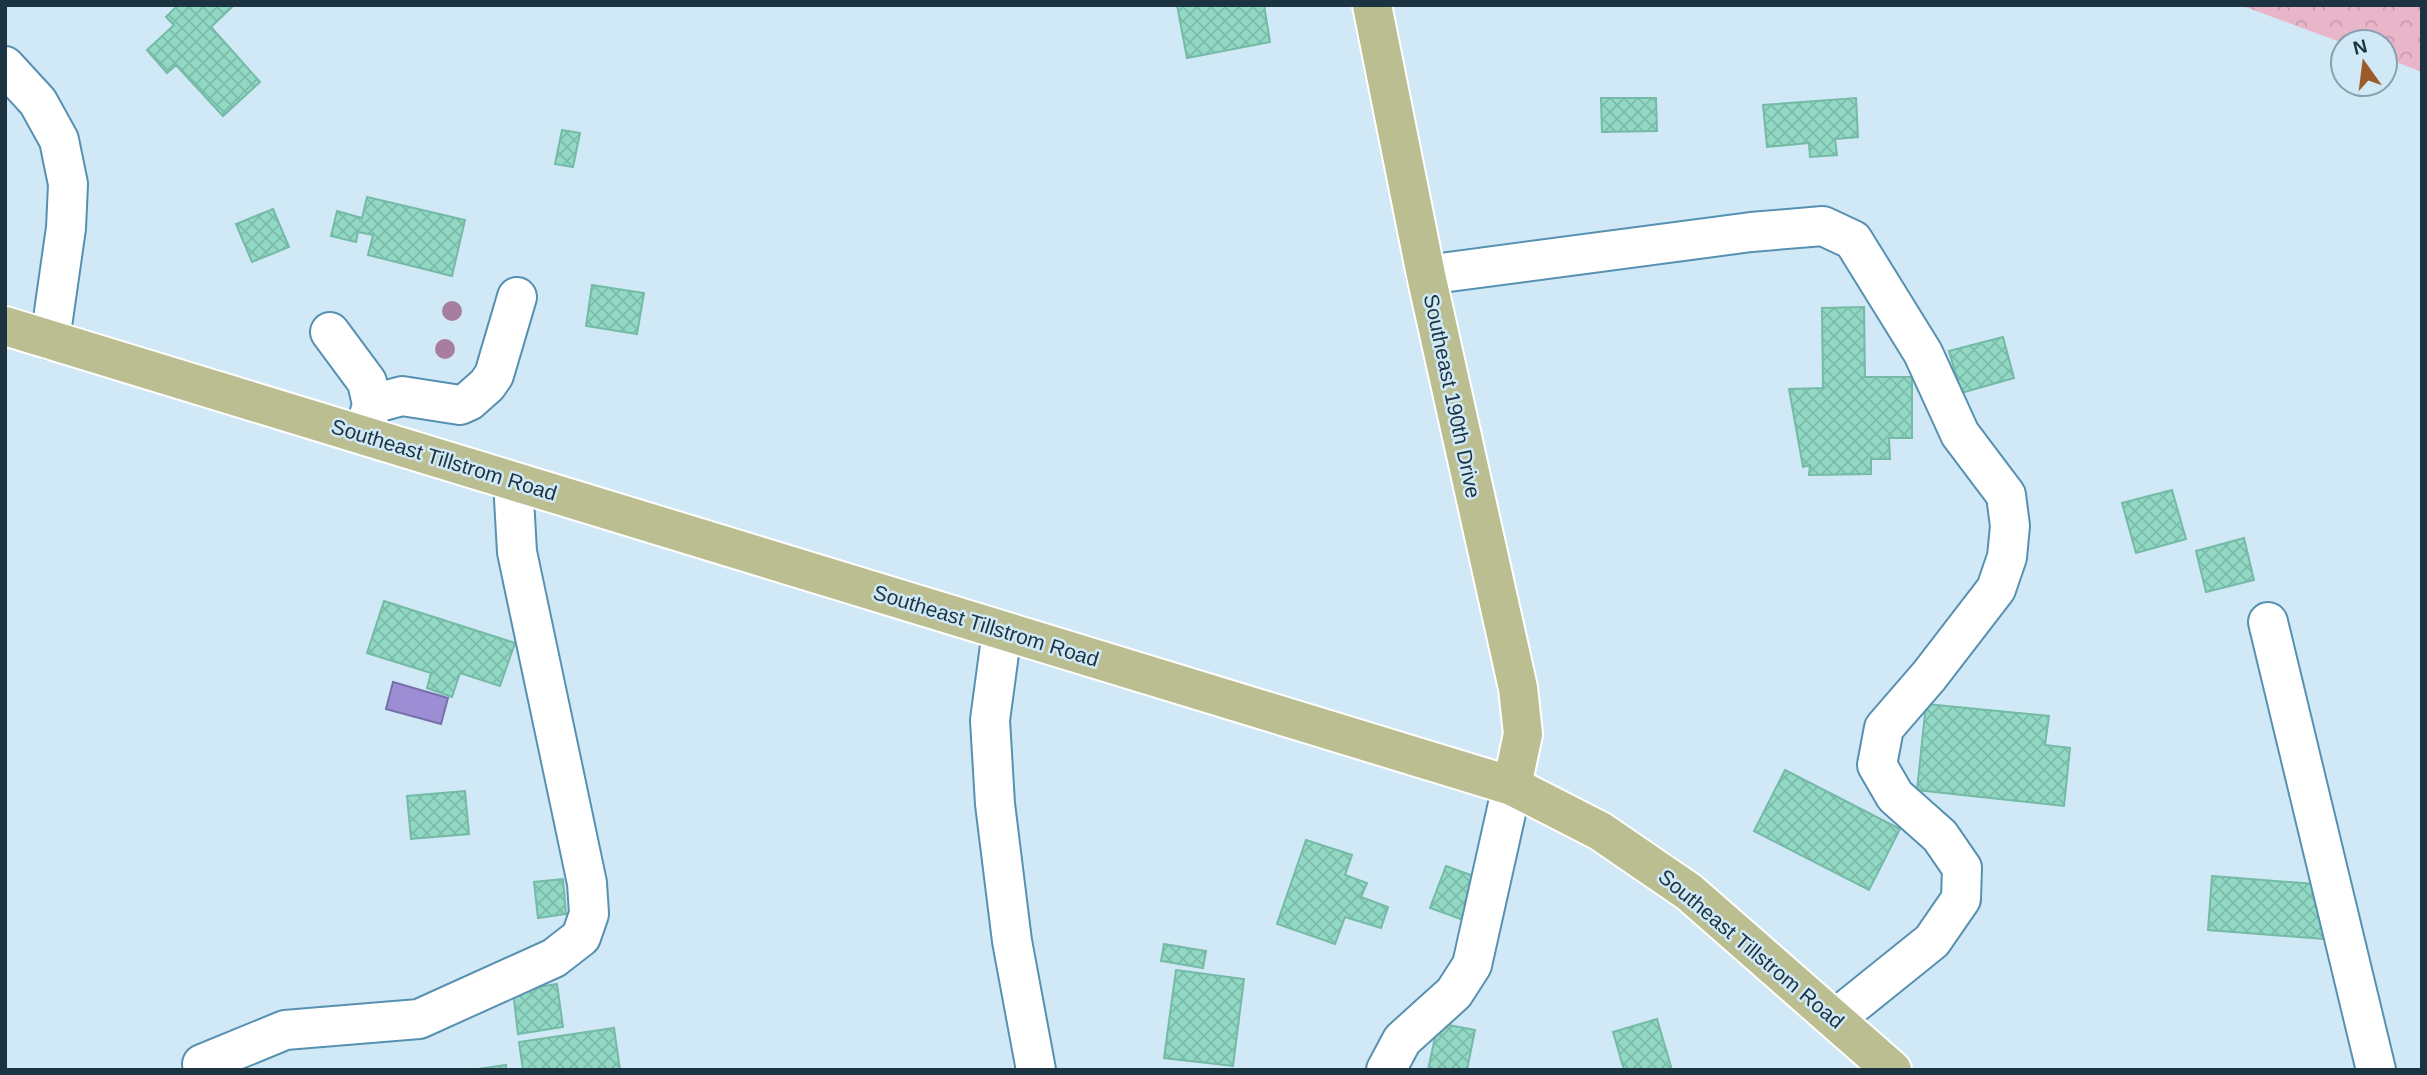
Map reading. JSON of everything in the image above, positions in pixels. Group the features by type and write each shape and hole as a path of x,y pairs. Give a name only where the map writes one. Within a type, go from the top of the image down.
{"main road":[{"name":"Southeast 190th Drive","path":"1372,5 1426,275 1521,706 1522,734 1512,786"},
{"name":"Southeast Tillstrom Road","path":"5,326 50,340 368,420 513,481 1512,786 1600,831 1689,892 1892,1070"}],"street":[{"path":"5,66 38,102 59,140 68,184 66,228 50,340"},
{"path":"1426,275 1751,232 1823,226 1853,240 1923,353 1960,434 2006,495 2010,526 2007,557 1996,589 1929,676 1884,728 1877,765 1895,796 1940,836 1962,868 1961,899 1932,941 1835,1019"},
{"path":"368,420 402,396 457,405 469,401 487,385 494,374 517,297"},
{"path":"330,332 367,382 368,420"},
{"path":"202,1064 285,1030 419,1019 554,958 581,937 589,914 587,883 517,552 513,481"},
{"path":"2268,622 2376,1070"},
{"path":"1002,631 990,720 995,804 1012,941 1036,1070"},
{"path":"1386,1070 1402,1040 1454,993 1472,965 1512,786"}],"green space":[{"path":"2240,5 2422,5 2422,72 2399,63 2399,28 2329,28 2329,38"}],"shaded area":[{"path":"393,682 448,698 441,724 386,709"}],"building":[{"path":"178,5 234,5 211,27 260,82 223,116 176,65 167,73 147,50 174,25 166,17"},
{"path":"1177,5 1264,5 1270,42 1187,58"},
{"path":"1601,98 1656,98 1657,131 1602,132"},
{"path":"1856,98 1858,137 1835,139 1837,155 1810,157 1809,143 1767,147 1763,105"},
{"path":"562,130 580,133 573,167 555,164"},
{"path":"367,197 465,220 452,276 368,255 373,235 358,232 356,242 331,236 337,211 362,218"},
{"path":"273,209 289,247 252,262 236,224"},
{"path":"592,285 644,293 637,334 586,326"},
{"path":"1864,307 1865,377 1912,377 1912,438 1889,438 1890,459 1871,459 1871,474 1809,475 1810,465 1803,467 1789,389 1823,388 1822,308"},
{"path":"2003,337 2014,378 1961,393 1949,351"},
{"path":"2172,490 2186,539 2136,553 2122,503"},
{"path":"2244,538 2254,580 2206,592 2196,551"},
{"path":"384,601 515,643 500,686 460,673 452,697 427,688 431,673 367,653"},
{"path":"1926,704 2049,716 2045,745 2070,748 2064,806 1917,790"},
{"path":"1785,770 1900,829 1869,890 1754,831"},
{"path":"465,791 469,834 411,839 407,796"},
{"path":"1306,840 1352,855 1345,875 1367,883 1361,897 1388,907 1381,928 1345,917 1335,944 1277,924"},
{"path":"1446,866 1482,879 1466,921 1430,908"},
{"path":"2212,876 2328,885 2324,939 2208,930"},
{"path":"563,879 566,914 538,918 534,882"},
{"path":"1164,944 1206,951 1203,968 1161,961"},
{"path":"1176,970 1244,979 1233,1066 1164,1058"},
{"path":"557,984 563,1027 518,1034 513,991"},
{"path":"1657,1019 1672,1070 1624,1070 1613,1032"},
{"path":"1438,1023 1475,1030 1467,1070 1428,1070"},
{"path":"614,1028 620,1070 523,1070 519,1042"},
{"path":"506,1065 506,1070 471,1070"}]}
